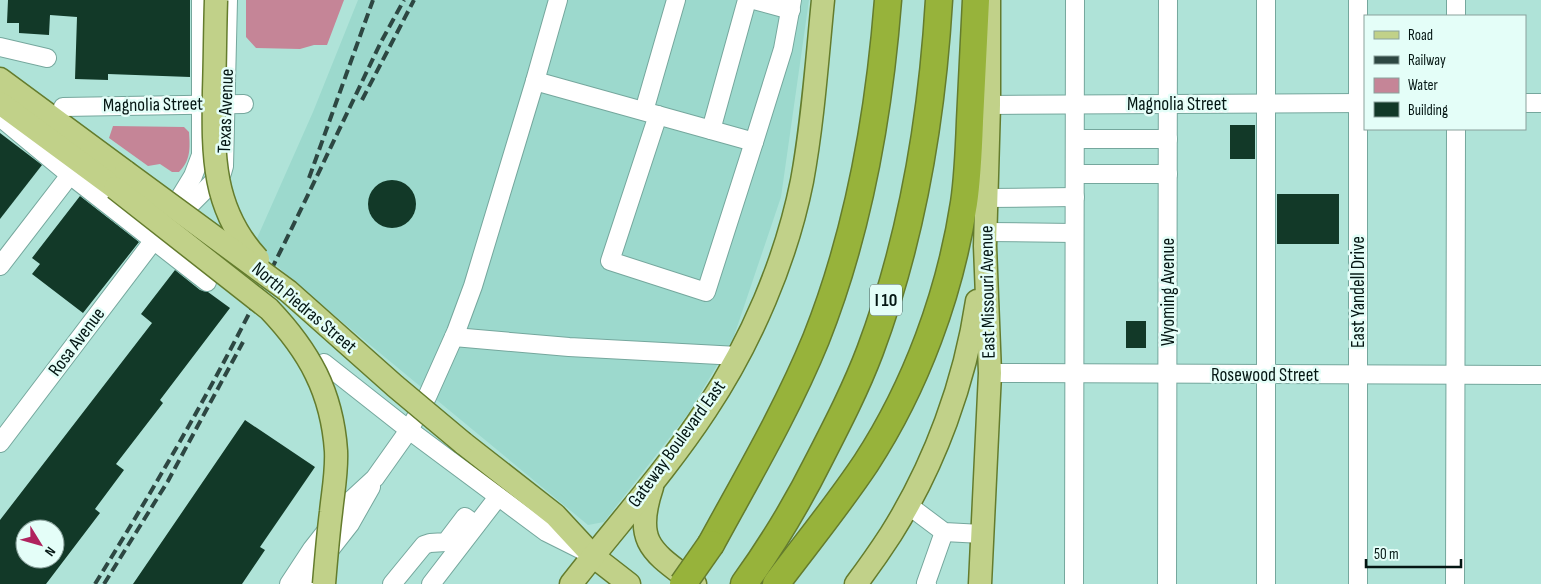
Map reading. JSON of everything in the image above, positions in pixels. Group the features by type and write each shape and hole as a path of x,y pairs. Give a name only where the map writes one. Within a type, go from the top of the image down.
{"highway":[{"path":"683,584 711,544 793,390 816,339 835,287 863,182 877,109 888,0"},
{"name":"I 10","path":"748,578 778,534 809,480 843,412 870,351 896,272 914,201 925,143 934,75 939,0"},
{"path":"776,584 835,507 880,440 904,394 934,320 945,287 964,203 968,164 976,0"}],"main road":[{"path":"216,0 213,145 219,183 227,210 239,235 288,291"},
{"name":"Gateway Boulevard East","path":"571,584 706,410 738,356 763,303 792,222 802,181 811,122 823,0"},
{"name":"East Missouri Avenue","path":"980,584 990,373 986,239 989,0"},
{"name":"North Piedras Street","path":"0,79 269,309 305,352 319,380 327,402 333,424 336,452 336,477 324,584"},
{"name":"North Piedras Street","path":"0,103 288,291 395,386 463,443 555,515 593,556 628,584"},
{"path":"856,584 891,535 908,505 940,436 956,392 971,336 986,239"},
{"path":"654,479 644,516 646,539 660,557 695,584"}],"street":[{"name":"Texas Avenue","path":"154,240 194,176 200,161 201,0"},
{"name":"Texas Avenue","path":"154,240 222,173 224,166 228,0"},
{"path":"304,584 359,510 375,478 409,430 454,337 473,286 558,0"},
{"path":"676,0 651,113 610,262 706,292 783,49 791,5 754,0"},
{"path":"711,130 747,0"},
{"path":"1074,584 1075,0"},
{"name":"Wyoming Avenue","path":"1167,584 1168,0"},
{"path":"1266,0 1266,584"},
{"name":"East Yandell Drive","path":"1358,0 1361,103 1358,584"},
{"path":"1456,0 1456,15"},
{"path":"0,47 47,58"},
{"path":"534,81 754,142"},
{"name":"Magnolia Street","path":"989,105 1074,103 1168,105 1361,103"},
{"path":"1526,103 1541,103"},
{"name":"Magnolia Street","path":"62,107 244,104"},
{"path":"0,117 70,175 207,282"},
{"path":"1455,584 1456,130"},
{"path":"1075,139 1168,138"},
{"path":"1075,174 1168,174"},
{"path":"0,266 70,175"},
{"path":"987,198 1075,197"},
{"path":"986,239 1074,233"},
{"name":"Rosa Avenue","path":"0,443 154,240"},
{"path":"454,337 569,347 738,356"},
{"name":"North Piedras Street","path":"324,363 409,430 546,532 593,556"},
{"name":"Rosewood Street","path":"990,373 1358,376 1541,375"},
{"path":"289,584 312,549 349,502 375,478"},
{"path":"431,584 498,497"},
{"path":"908,505 944,532 982,534"},
{"path":"392,584 424,545 446,542 465,517 476,525"},
{"path":"927,583 944,532"}],"shaded area":[{"path":"358,0 809,0 781,197 733,339 688,414 604,522 588,525 300,287 254,245 313,112"}],"water":[{"path":"246,0 344,0 327,45 314,45 300,49 256,48 246,37"},
{"path":"113,126 184,127 189,132 189,154 186,163 179,172 172,172 160,164 148,166 109,138"}],"building":[{"path":"8,0 190,0 190,77 108,74 108,80 75,79 77,17 50,15 49,35 19,33 19,23 7,23"},
{"path":"1230,125 1255,125 1255,159 1230,159"},
{"path":"0,133 42,165 0,219"},
{"path":"387,180 397,180 406,184 412,190 415,195 415,213 406,224 397,228 387,228 378,224 372,218 368,209 368,199 372,190 378,184"},
{"path":"1277,194 1339,194 1339,244 1277,244"},
{"path":"80,196 139,242 83,313 32,274 40,264 32,258"},
{"path":"175,270 200,290 208,292 230,308 160,400 163,403 116,464 124,470 95,509 100,513 65,559 65,519 15,519 15,569 57,569 46,584 0,584 0,520 152,323 141,314"},
{"path":"1126,321 1146,321 1146,348 1126,348"},
{"path":"245,420 315,467 260,547 265,550 242,584 133,584"}],"railway":[{"path":"309,178 373,0"},
{"path":"95,584 169,461 257,299 381,42 404,0"},
{"path":"362,100 414,0"},
{"path":"104,584 168,481 243,342"}]}
